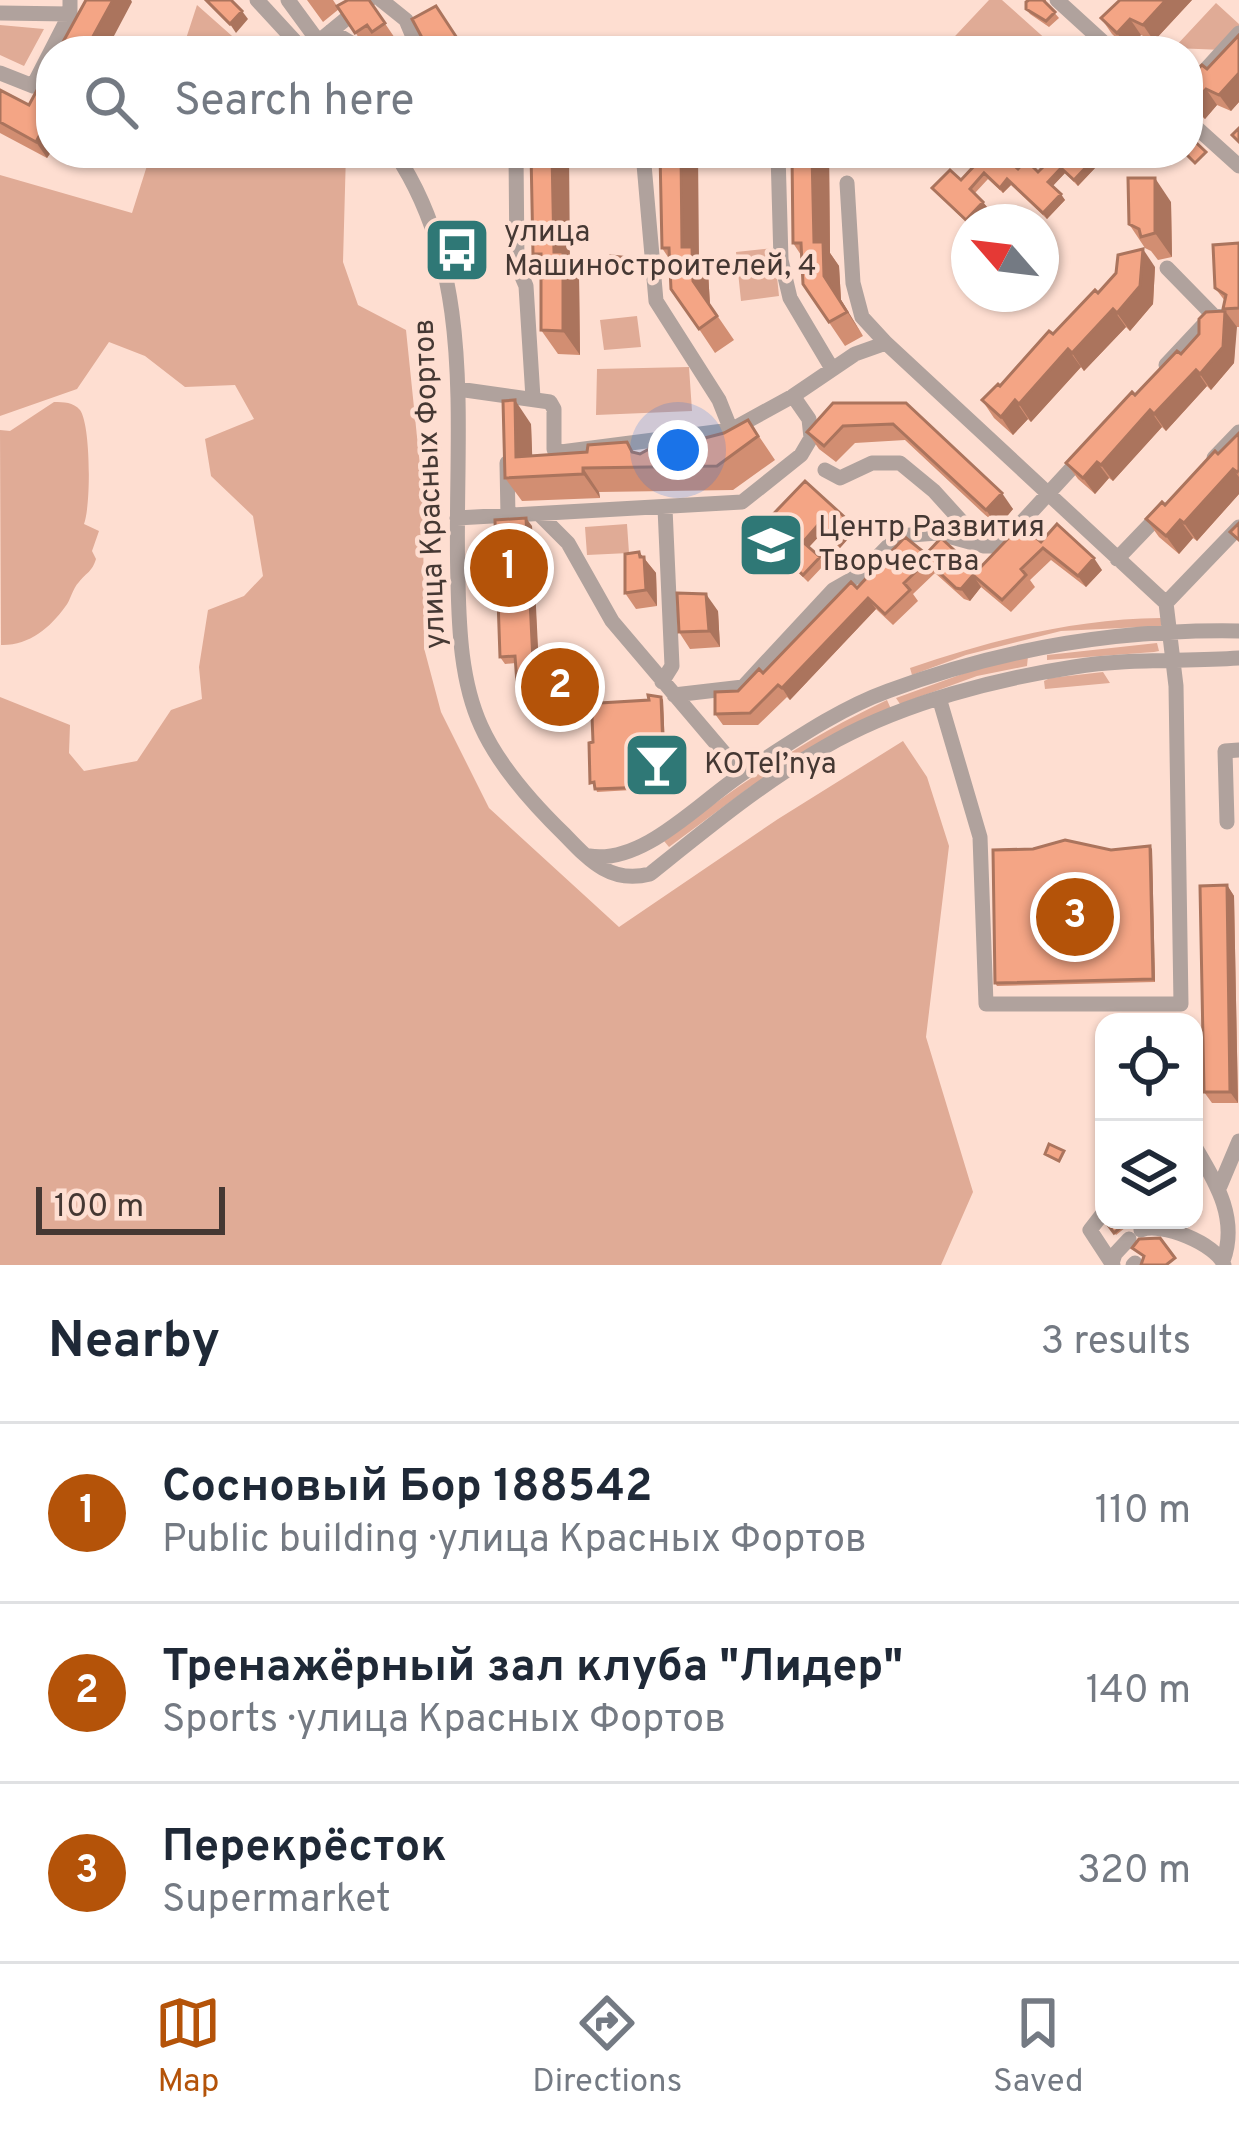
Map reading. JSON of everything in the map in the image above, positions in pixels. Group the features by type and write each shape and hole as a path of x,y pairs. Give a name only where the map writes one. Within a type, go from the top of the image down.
{"street":[{"path":"257,0 304,36"},
{"path":"287,0 310,36"},
{"path":"322,36 350,5 369,0"},
{"path":"381,0 406,20 413,36"},
{"path":"1057,0 1095,35 1111,17"},
{"path":"0,13 70,7 57,36"},
{"path":"1203,72 1239,33"},
{"path":"0,73 33,86 36,80"},
{"path":"1203,134 1239,166"},
{"path":"1224,153 1239,140"},
{"name":"улица Красных Фортов","path":"404,168 430,216 451,304 458,389 459,629 467,681 481,727 546,816 586,856 614,875 650,874 752,794 810,756 841,738 940,700 1078,666 1239,658"},
{"path":"516,168 518,265 526,286 533,398"},
{"path":"644,168 656,301 719,400 731,430"},
{"path":"778,168 781,260 790,298 830,367"},
{"path":"847,183 853,283 862,317 1166,603 1176,686 1181,1004 986,1004 980,837 940,700"},
{"path":"1157,374 1221,317 1167,268"},
{"path":"458,389 550,402 554,449 561,452 656,446 731,430 793,396 830,367 886,344"},
{"path":"507,394 507,414"},
{"path":"457,518 659,503 742,502 801,454 811,438 809,419 793,396"},
{"path":"972,424 988,407"},
{"path":"1208,465 1239,432"},
{"path":"668,689 743,687 848,572 898,536 937,533 1000,546 1097,441"},
{"path":"508,454 508,516"},
{"path":"826,474 840,478 872,463 899,463 934,491 984,546"},
{"path":"1117,559 1176,498"},
{"path":"659,503 672,666 668,689"},
{"path":"539,514 568,543 612,621 742,774"},
{"path":"1166,603 1239,527"},
{"path":"586,856 616,857 638,850 742,774 886,691 1074,641 1239,631"},
{"path":"1030,650 1033,674"},
{"path":"1227,822 1226,751 1239,750"},
{"path":"1220,1186 1239,1141"},
{"path":"1203,1159 1220,1186 1231,1242 1223,1263"},
{"path":"1095,1224 1090,1230 1113,1264"},
{"path":"1113,1264 1115,1254 1142,1229 1172,1241 1211,1246 1223,1263"}],"shaded area":[{"path":"989,0 1002,0 1042,36 955,36"},
{"path":"1216,3 1239,24 1239,33 1223,50 1203,49 1203,36 1185,36"},
{"path":"197,5 232,36 187,36"},
{"path":"0,25 44,29 36,36 24,66 0,55"},
{"path":"146,168 346,168 343,262 358,305 406,330 423,495 424,648 441,712 489,808 619,927 903,741 927,777 949,846 926,1037 973,1192 941,1265 0,1265 0,697 70,725 69,753 84,771 137,761 171,710 202,699 199,667 208,610 244,596 263,576 253,516 211,476 205,439 254,419 235,385 185,387 145,356 109,342 77,389 0,416 0,175 132,213"},
{"path":"774,248 779,296 741,301 736,252"},
{"path":"637,316 641,347 604,350 600,320"},
{"path":"689,367 692,411 596,415 597,369"},
{"path":"54,402 74,405 84,418 89,466 84,524 99,531 92,551 96,559 45,629 29,639 1,645 0,430 10,431"},
{"path":"627,524 629,553 587,555 585,527"},
{"path":"1161,618 1161,626 1061,631 966,655 912,675 910,668 1033,633"},
{"path":"1157,643 1159,651 1154,652 1047,660 1047,655"},
{"path":"1028,656 1027,666 977,676 900,704 896,698 976,669"},
{"path":"1103,672 1110,683 1045,689 1044,681 1050,678"},
{"path":"887,700 891,709 750,787 669,847 664,841 772,764"}],"building":[{"path":"86,0 113,0 93,36 66,36"},
{"path":"206,0 231,0 242,11 230,24"},
{"path":"348,0 369,0 385,23 372,32 367,25 355,33 337,6"},
{"path":"1029,0 1043,0 1055,12 1046,21 1026,9"},
{"path":"1120,0 1166,0 1143,25 1130,19 1117,33 1101,18"},
{"path":"436,6 456,36 421,36 412,19"},
{"path":"1239,35 1239,73 1219,95 1206,89 1203,92 1203,66 1207,69"},
{"path":"0,90 29,105 36,92 36,142 0,122"},
{"path":"531,168 552,168 554,252 563,252 563,331 541,330 541,254 533,254"},
{"path":"660,168 681,168 682,247 692,247 693,281 717,316 699,329 671,289 669,248 662,248"},
{"path":"792,168 812,168 814,242 823,242 824,276 847,312 829,322 803,284 801,243 793,243"},
{"path":"972,168 1034,168 1038,172 1061,168 1048,182 1061,194 1052,204 1033,204 1007,179 1000,188 984,173 970,189 981,204 951,206 932,188 950,170 961,180"},
{"path":"1061,168 1085,168 1074,180"},
{"path":"1128,178 1155,178 1155,233 1141,237 1139,229 1129,224"},
{"path":"1239,243 1239,308 1223,309 1226,295 1215,288 1213,245"},
{"path":"1143,249 1140,286 1117,313 1113,309 1072,353 1068,349 1019,404 1015,400 1001,417 982,400 1049,331 1053,334 1095,290 1098,293 1116,273 1118,255"},
{"path":"611,256 622,257 622,267 611,267"},
{"path":"1225,311 1223,347 1200,374 1196,370 1154,414 1150,410 1101,465 1097,462 1083,478 1066,463 1132,392 1135,395 1177,351 1181,354 1199,334 1199,319 1206,312"},
{"path":"515,400 516,457 587,452 588,445 627,442 632,452 640,454 651,442 701,439 748,420 758,436 717,466 583,468 583,474 505,478 503,401"},
{"path":"833,403 906,403 1002,493 986,510 893,424 843,426 824,446 807,432"},
{"path":"1239,433 1239,470 1233,469 1184,523 1180,520 1166,536 1146,519 1215,451 1218,454"},
{"path":"805,481 851,523 835,541 818,525 803,542 820,557 803,575 757,531"},
{"path":"526,518 533,661 587,657 590,697 518,697 515,656 500,657 497,570 490,570 490,557 496,556 495,520"},
{"path":"1057,524 1094,558 1078,576 1043,548 1021,569 1026,575 1002,600 973,575 961,589 956,588 927,561 904,583 910,590 885,614 868,598 782,688 778,685 750,713 715,714 715,692 738,691 759,669 763,673 851,582 857,588 905,537 926,554 941,538 977,571 1021,525 1041,542"},
{"path":"639,552 644,557 646,590 625,593 625,554"},
{"path":"677,593 706,594 709,631 679,632"},
{"path":"648,695 661,697 663,749 684,748 685,766 674,767 674,777 647,783 647,787 595,789 594,782 590,783 592,716 600,703 649,700"},
{"path":"1065,840 1111,850 1150,846 1153,979 995,983 993,850 1033,849"},
{"path":"1227,885 1230,1092 1204,1092 1200,886"},
{"path":"1049,1144 1064,1151 1059,1161 1045,1154"},
{"path":"1160,1238 1175,1258 1166,1265 1141,1265 1144,1256 1132,1248 1139,1239"}],"place":[{"name":"улица Машиностроителей, 4","path":"457,250"},
{"name":"Центр Развития Творчества","path":"771,545"},
{"name":"Сосновый Бор 188542","path":"509,568"},
{"name":"Тренажёрный зал клуба \"Лидер\"","path":"560,687"},
{"name":"KOTel’nya","path":"657,765"},
{"name":"Перекрёсток","path":"1075,917"}]}
